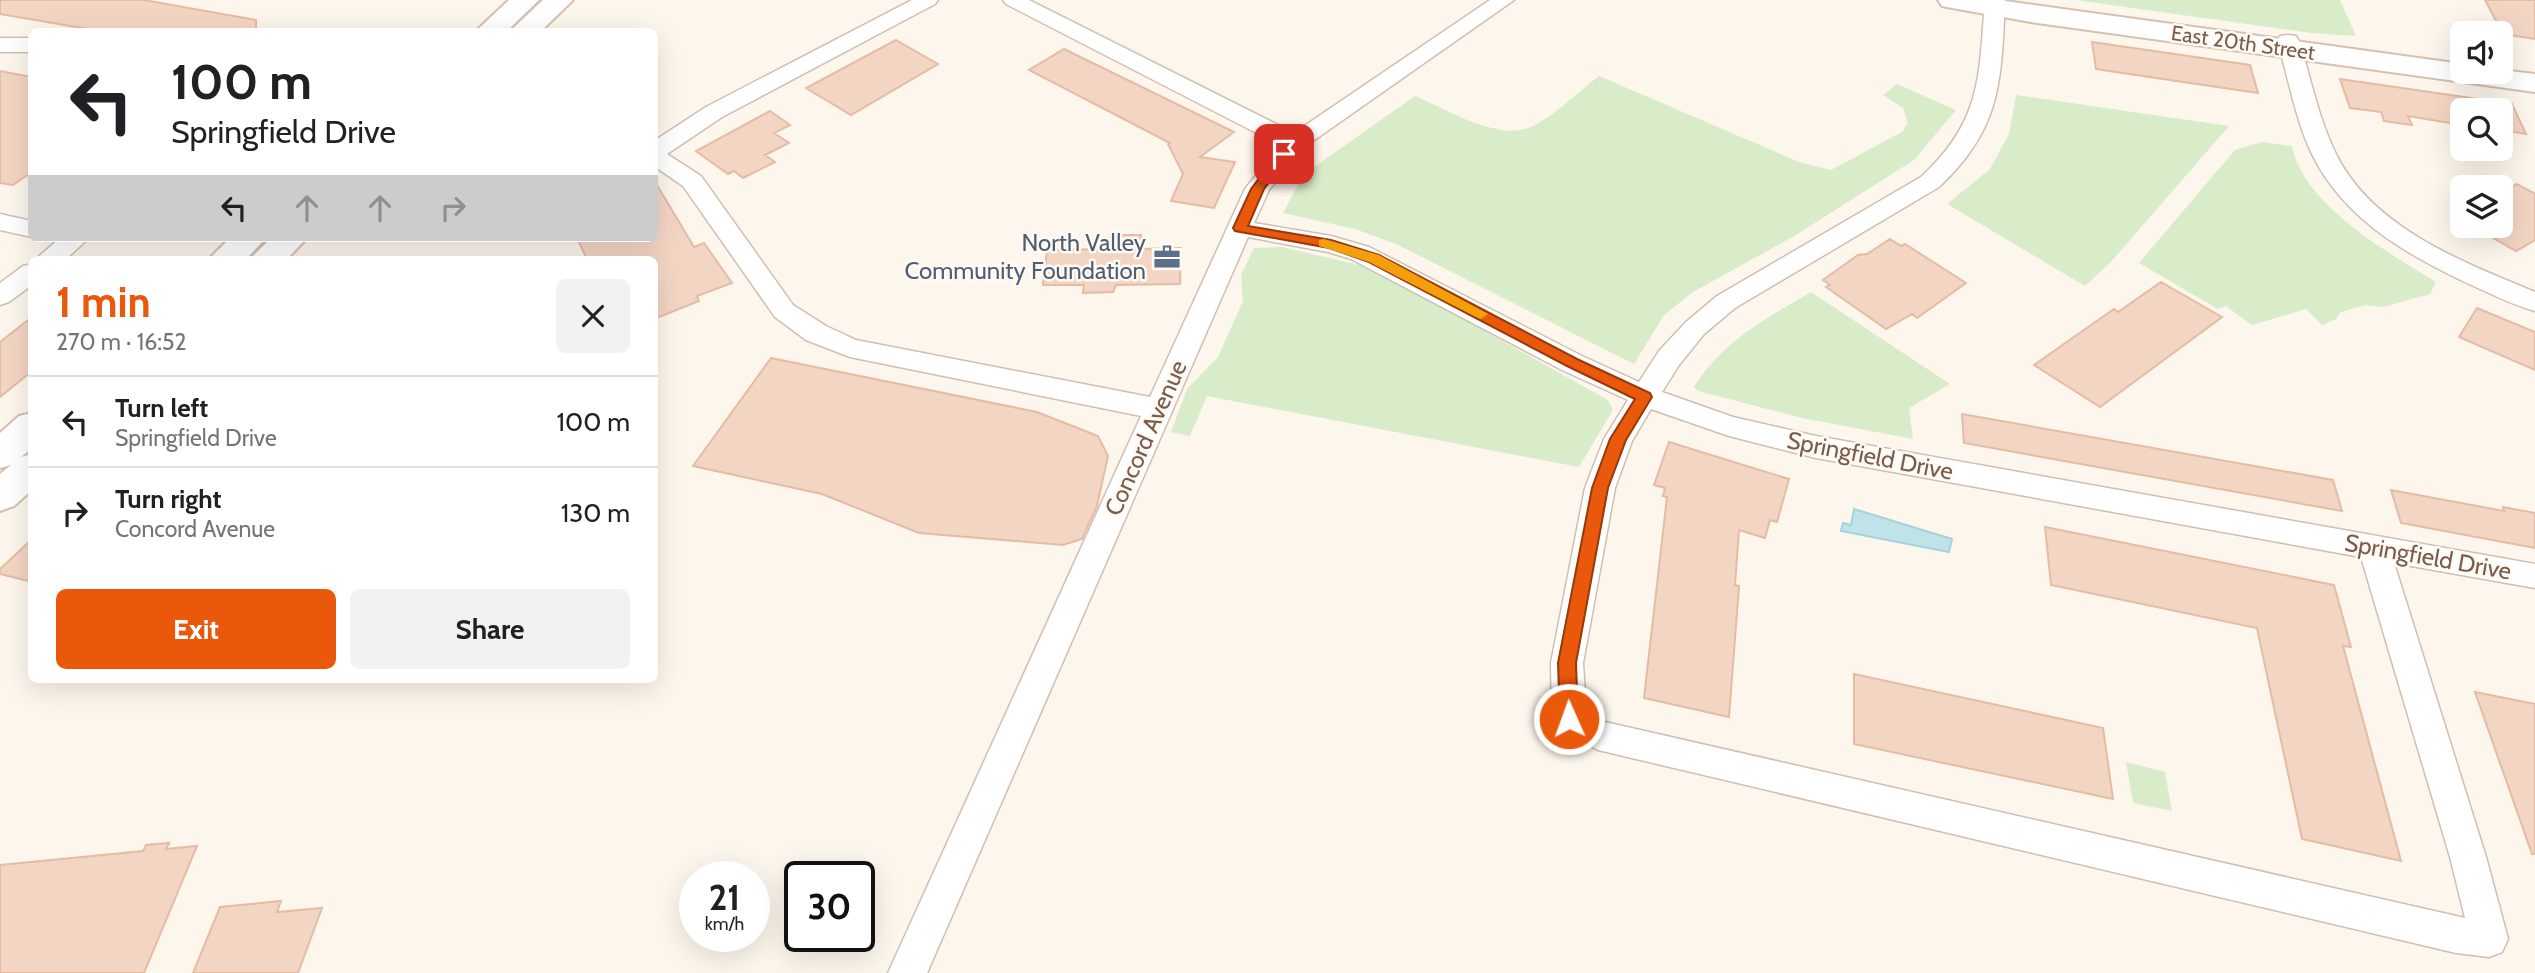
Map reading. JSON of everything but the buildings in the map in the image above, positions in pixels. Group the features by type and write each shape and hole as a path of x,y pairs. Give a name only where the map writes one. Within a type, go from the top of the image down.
{"street":[{"path":"494,28 525,0"},
{"path":"528,28 559,0"},
{"path":"658,151 714,112 928,0"},
{"path":"1013,0 1295,143"},
{"name":"Concord Avenue","path":"907,973 1258,189 1274,165 1295,143 1504,0"},
{"name":"East 20th Street","path":"1952,0 2290,45 2535,83"},
{"name":"East 20th Street","path":"2033,0 2450,57"},
{"path":"1995,4 1986,99 1973,134 1956,159 1922,187 1710,314 1681,342 1618,439 1600,488 1567,663 1569,719 1598,735 2456,935 2489,939 2468,857 2374,547"},
{"path":"0,45 28,44"},
{"path":"2290,45 2324,156 2345,188 2395,233 2436,258 2535,302"},
{"name":"East 20th Street","path":"2290,45 2373,52 2395,50"},
{"path":"2513,65 2535,68"},
{"path":"658,156 692,181 784,311 816,333 850,348 1159,409"},
{"path":"0,222 28,228"},
{"name":"Springfield Drive","path":"1240,228 1331,244 1374,258 1572,363 1644,397 1728,426 1805,445 2535,576"},
{"path":"53,256 71,242"},
{"path":"229,256 245,242"},
{"path":"270,256 286,242"},
{"path":"0,296 28,275"},
{"path":"0,454 28,430"},
{"path":"0,496 28,472"}],"green space":[{"path":"2075,0 2340,0 2356,36 2311,33"},
{"path":"1599,76 1799,162 1831,170 1902,132 1908,123 1903,108 1883,95 1897,84 1956,110 1914,160 1796,235 1693,292 1664,315 1634,364 1396,244 1355,229 1283,213 1304,174 1415,96 1473,122 1505,130 1520,130 1533,126 1550,115"},
{"path":"2016,95 2229,126 2110,263 2085,286 1947,204 1990,169 2009,134"},
{"path":"2262,142 2292,146 2299,168 2330,207 2373,242 2436,282 2430,294 2383,307 2365,305 2341,312 2336,319 2322,325 2306,309 2252,325 2226,306 2218,309 2139,263 2235,150"},
{"path":"1282,247 1372,268 1608,400 1613,410 1579,467 1207,396 1190,436 1171,432 1187,389 1218,357 1243,301 1241,275 1254,248"},
{"path":"1811,292 1950,384 1909,408 1913,439 1802,418 1698,391 1694,387 1718,356 1746,332"},
{"path":"2126,762 2165,772 2172,811 2133,803"}],"water":[{"path":"1854,509 1952,539 1949,552 1841,531 1843,523 1851,525"}],"slow traffic":[{"path":"1324,243 1374,258 1481,314"}],"place":[{"name":"North Valley Community Foundation","path":"1167,257"}],"route":[{"path":"1284,154 1258,189 1240,228 1331,244 1374,258 1572,363 1644,397 1618,439 1600,488 1567,663 1569,719"}]}
